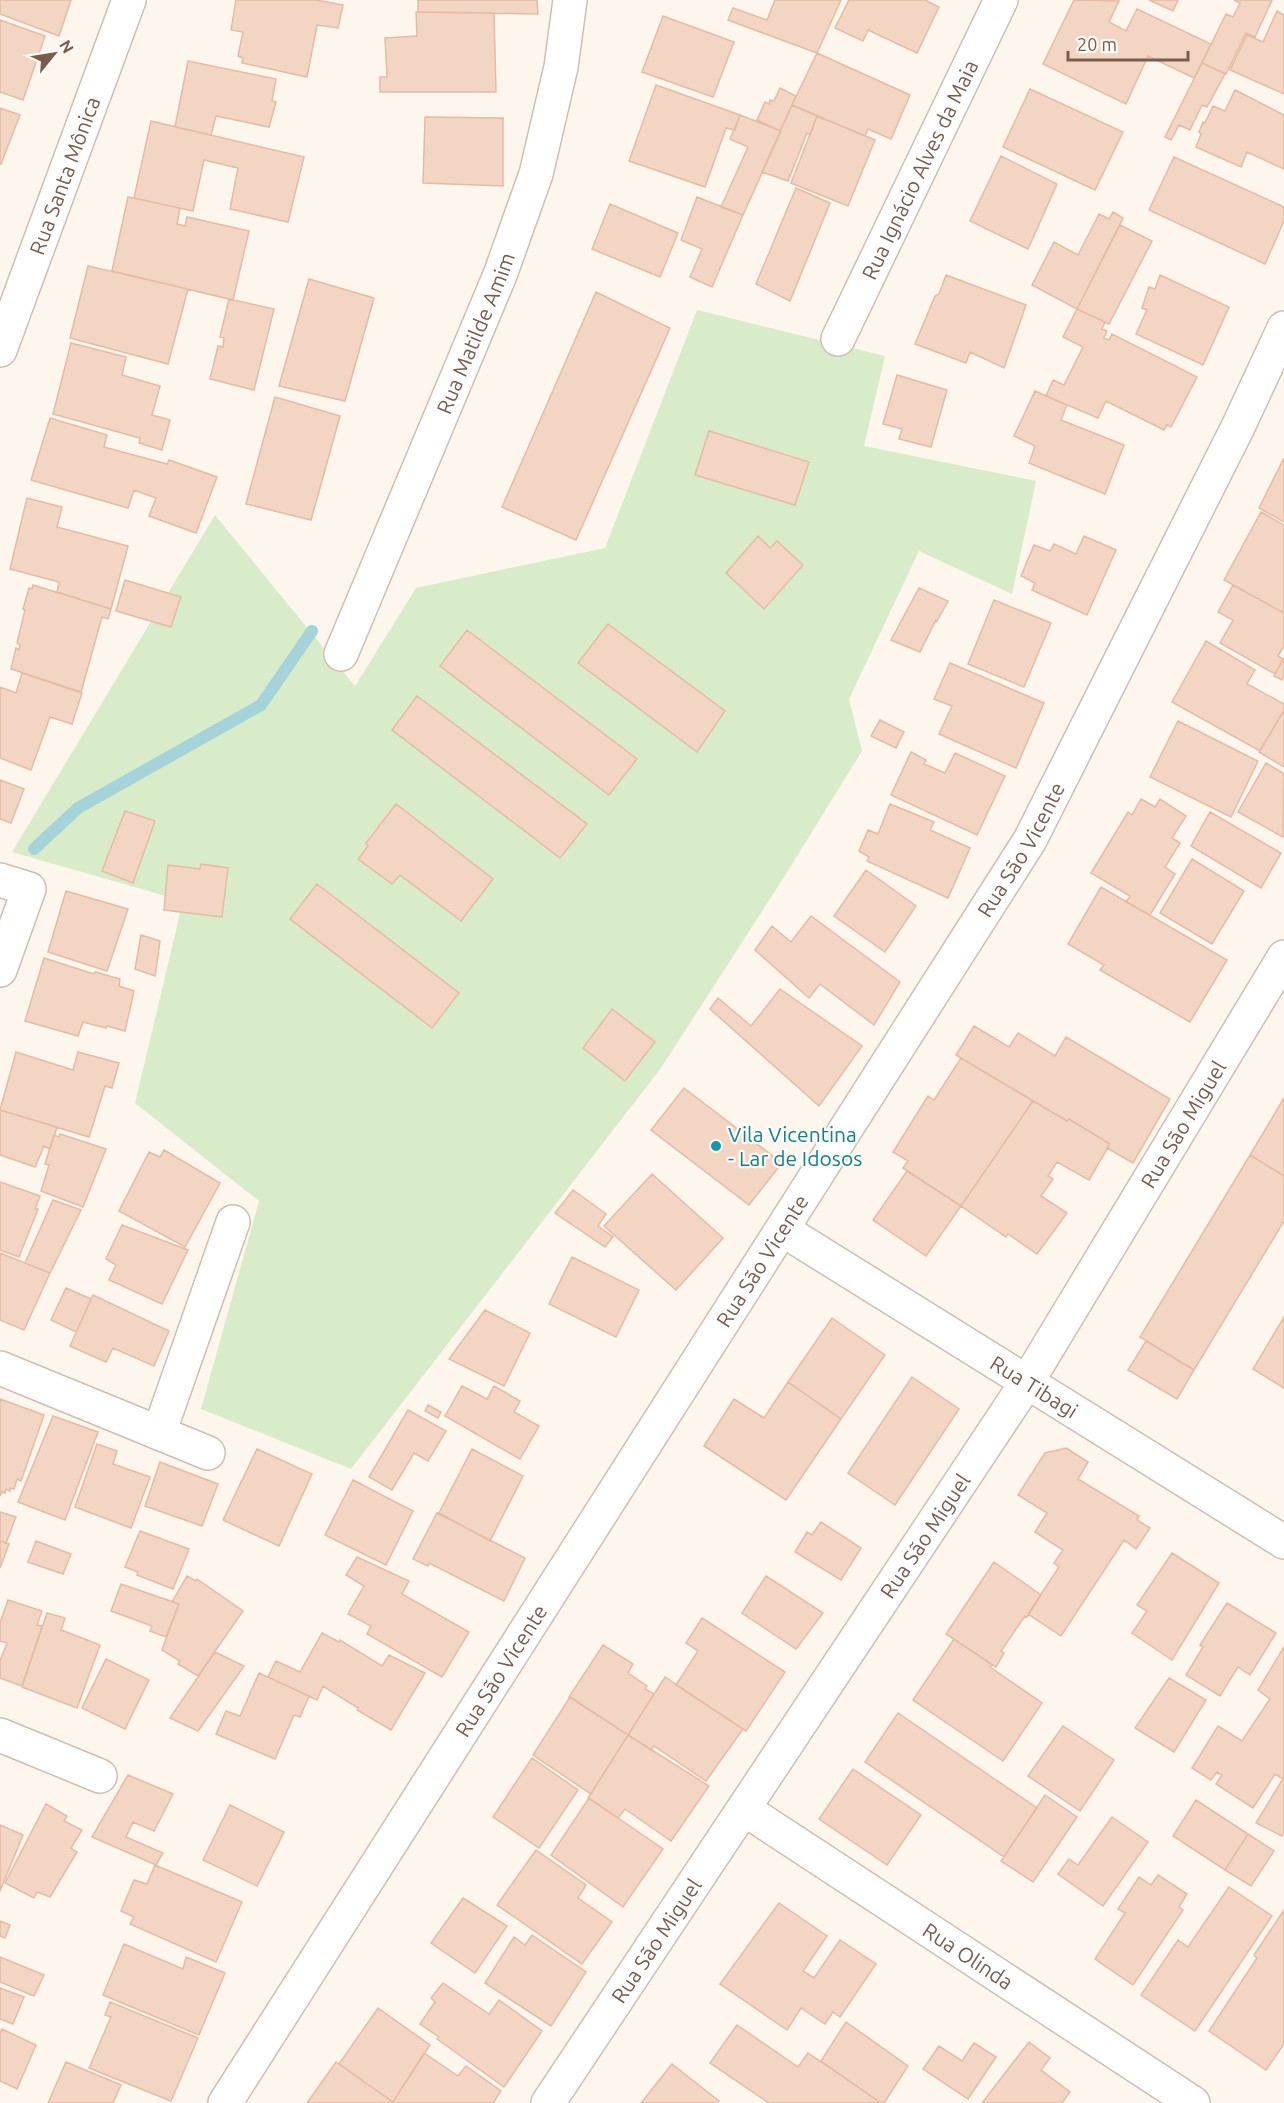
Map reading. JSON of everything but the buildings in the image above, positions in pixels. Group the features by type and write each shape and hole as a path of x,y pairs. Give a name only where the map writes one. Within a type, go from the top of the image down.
{"street":[{"name":"Rua Santa Mônica","path":"0,350 129,0"},
{"name":"Rua Matilde Amim","path":"341,654 500,275 536,174 561,67 570,0"},
{"name":"Rua Ignácio Alves da Maia","path":"838,339 1001,0"},
{"name":"Rua São Vicente","path":"225,2103 1030,840 1238,427 1284,328"},
{"path":"0,970 15,884"},
{"name":"Rua São Miguel","path":"548,2103 1027,1382 1282,965"},
{"path":"159,1433 233,1222"},
{"name":"Rua Tibagi","path":"783,1230 1284,1542"},
{"path":"0,1368 207,1453"},
{"path":"0,1735 100,1776"},
{"name":"Rua Olinda","path":"744,1809 1193,2103"}],"green space":[{"path":"697,310 885,356 864,446 1036,481 1012,594 919,551 849,699 862,751 786,874 661,1068 351,1469 201,1409 259,1201 135,1103 183,901 12,852 215,515 355,686 416,588 605,548"}],"waterway":[{"path":"34,849 78,808 261,705 312,631"}],"place":[{"name":"Vila Vicentina - Lar de Idosos","path":"716,1146"}]}
